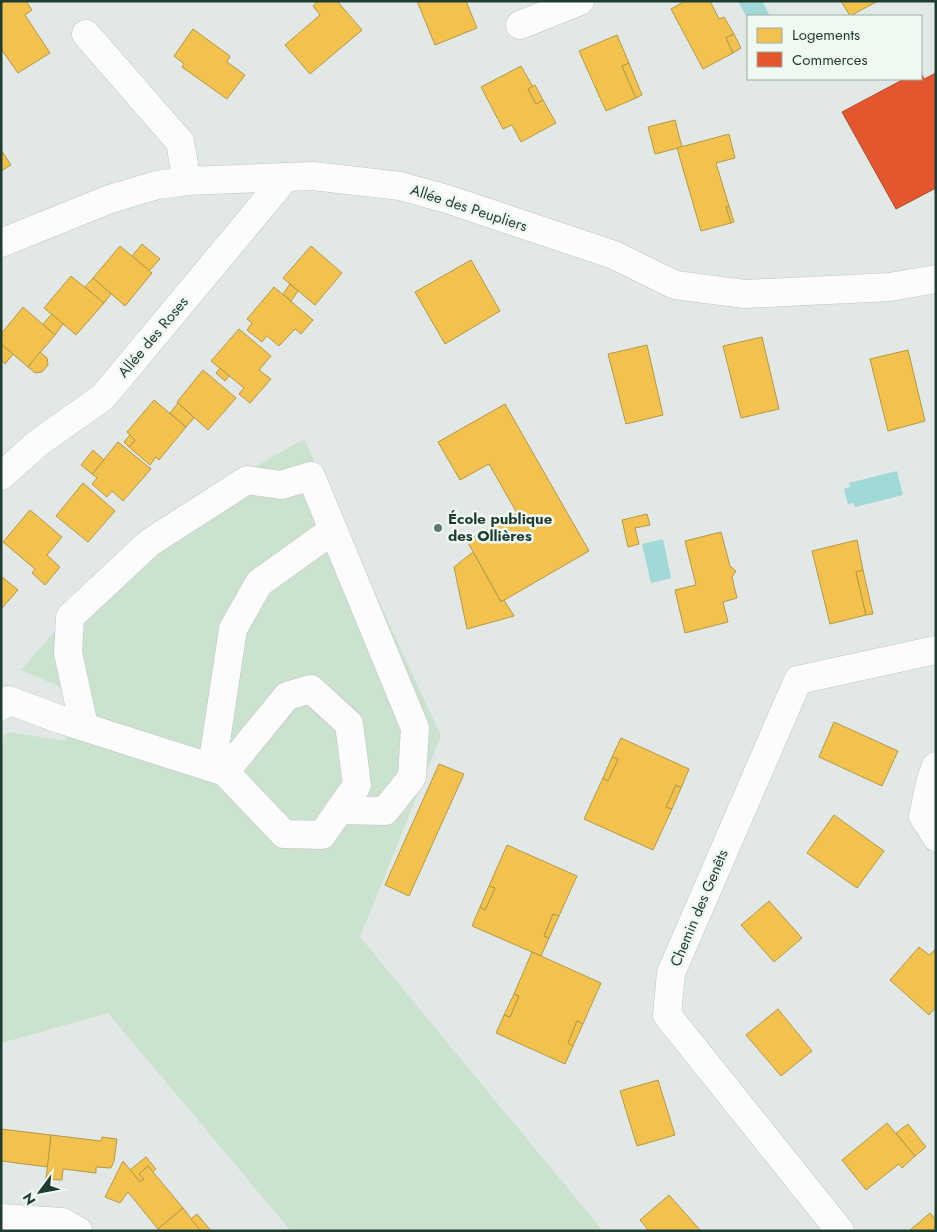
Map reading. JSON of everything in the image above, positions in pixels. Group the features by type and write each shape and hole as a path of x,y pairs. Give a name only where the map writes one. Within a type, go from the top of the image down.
{"street":[{"path":"520,25 580,1"},
{"path":"86,34 180,142 187,181"},
{"name":"Allée des Peupliers","path":"1,243 110,199 157,185 187,181 314,176 400,186 447,199 614,255 674,285 746,294 890,287 936,279"},
{"name":"Allée des Roses","path":"1,476 38,443 103,397 286,177"},
{"path":"73,723 68,653 70,617 149,543 247,480 281,486 311,476 415,728 412,777 385,811 339,810"},
{"path":"218,769 233,629 259,583 334,530"},
{"name":"Chemin des Genêts","path":"840,1231 667,1015 671,973 798,680 936,650"},
{"path":"1,706 8,700 73,723 218,769 284,834 322,835 357,785 350,724 310,689 286,696 218,769"},
{"path":"936,766 930,779 924,816 936,837"},
{"path":"1,1218 62,1222 78,1231"}],"green space":[{"path":"304,439 441,736 360,937 603,1231 291,1231 108,1013 1,1043 1,739 8,732 66,741 77,694 21,670 141,533"}],"water":[{"path":"738,1 762,1 769,15 747,15 747,18"},
{"path":"897,471 903,495 855,507 853,503 848,504 844,489 850,487 849,483"},
{"path":"663,539 671,578 651,583 642,544"}],"building: Logements":[{"path":"1,1 26,1 32,10 25,15 50,53 18,73 1,49"},
{"path":"318,1 337,1 362,30 310,74 285,45 320,15 313,6"},
{"path":"417,1 466,1 477,28 435,45"},
{"path":"685,1 710,1 719,19 724,17 734,34 726,38 733,53 703,69 671,9"},
{"path":"841,1 878,1 852,15 849,15"},
{"path":"193,29 230,56 227,62 245,75 227,99 182,67 184,64 174,56"},
{"path":"734,34 741,48 733,53 726,38"},
{"path":"617,35 629,63 622,66 636,98 606,111 579,51"},
{"path":"629,63 642,95 636,98 622,66"},
{"path":"521,66 533,87 528,89 536,104 543,100 556,123 521,142 512,125 503,129 481,87"},
{"path":"535,85 543,100 536,104 528,89"},
{"path":"675,120 682,147 655,154 648,127"},
{"path":"729,134 735,158 716,163 729,206 726,207 731,223 701,231 677,148"},
{"path":"1,150 11,165 1,171"},
{"path":"729,206 734,222 731,223 726,207"},
{"path":"142,244 160,259 149,271 132,256"},
{"path":"120,246 152,273 125,306 93,278"},
{"path":"311,246 342,273 315,305 283,278"},
{"path":"471,260 500,311 445,344 415,292"},
{"path":"71,276 104,303 76,335 44,308"},
{"path":"93,278 111,294 104,303 85,287"},
{"path":"290,284 298,291 291,301 283,294"},
{"path":"274,287 313,320 301,334 295,329 279,346 267,336 262,342 247,330 252,323 247,319"},
{"path":"23,307 55,335 28,367 1,344 1,334"},
{"path":"52,314 63,324 55,335 43,324"},
{"path":"239,329 271,356 259,370 271,379 250,403 239,394 244,388 211,361"},
{"path":"762,337 779,409 741,418 723,346"},
{"path":"1,344 13,354 5,364 1,360"},
{"path":"647,345 663,415 626,424 608,354"},
{"path":"908,350 925,421 888,431 870,359"},
{"path":"40,352 47,358 48,365 42,372 35,373 28,367"},
{"path":"220,368 229,376 225,381 216,373"},
{"path":"203,370 236,398 208,430 177,402"},
{"path":"154,400 186,427 159,460 156,457 150,465 129,447 135,440 127,432"},
{"path":"178,403 194,418 186,427 170,413"},
{"path":"505,404 589,551 501,602 467,541 517,513 489,464 460,480 438,442"},
{"path":"130,435 135,440 129,447 124,442"},
{"path":"118,442 151,469 123,501 112,491 107,497 92,484 97,478 92,474"},
{"path":"93,450 104,460 92,474 81,465"},
{"path":"83,483 115,511 88,542 56,516"},
{"path":"30,510 62,537 47,555 60,567 45,585 32,573 35,569 3,542"},
{"path":"647,514 650,525 635,528 639,544 628,547 622,520"},
{"path":"721,532 730,566 736,571 732,577 737,598 723,602 728,622 685,633 675,590 696,585 685,541"},
{"path":"857,540 863,570 856,572 866,615 830,624 812,551"},
{"path":"473,552 501,602 504,600 514,616 467,629 454,567"},
{"path":"863,570 873,614 866,615 856,572"},
{"path":"1,576 18,590 1,609"},
{"path":"834,722 898,751 882,786 819,757"},
{"path":"621,738 689,769 681,788 676,785 666,807 672,809 653,850 584,819 603,778 608,781 618,759 612,757"},
{"path":"612,757 618,759 608,781 603,778"},
{"path":"439,764 464,774 409,896 385,885"},
{"path":"676,785 681,788 672,809 666,807"},
{"path":"834,815 884,851 857,888 807,853"},
{"path":"507,845 577,876 559,916 553,914 544,936 549,938 541,956 472,926 480,907 485,910 495,888 489,886"},
{"path":"489,886 495,888 485,910 480,907"},
{"path":"769,901 802,938 774,962 741,925"},
{"path":"553,914 559,916 549,938 544,936"},
{"path":"919,947 929,955 936,949 936,1007 929,1015 890,980"},
{"path":"532,952 601,983 583,1024 577,1021 568,1043 573,1046 565,1064 496,1033 504,1015 510,1017 519,996 514,994"},
{"path":"514,994 519,996 510,1017 504,1015"},
{"path":"778,1009 812,1051 781,1076 746,1035"},
{"path":"577,1021 583,1024 573,1046 568,1043"},
{"path":"658,1080 675,1135 637,1146 620,1091"},
{"path":"887,1123 915,1156 902,1168 899,1164 866,1190 842,1160"},
{"path":"908,1124 926,1147 915,1156 896,1133"},
{"path":"1,1129 51,1135 48,1167 1,1161"},
{"path":"51,1135 101,1141 102,1137 117,1139 114,1161 111,1168 96,1167 96,1173 63,1169 62,1180 46,1179"},
{"path":"146,1157 156,1169 152,1172 148,1166 139,1174 144,1179 140,1182 130,1170"},
{"path":"123,1161 140,1182 144,1179 139,1174 148,1166 183,1208 158,1229 128,1192 120,1203 105,1197"},
{"path":"669,1195 701,1231 649,1231 640,1220"},
{"path":"183,1208 201,1231 160,1231 158,1229"},
{"path":"930,1213 936,1220 936,1231 909,1231"},
{"path":"197,1214 211,1231 201,1231 191,1219"}],"building: Commerces":[{"path":"936,73 936,188 896,209 842,112 902,80 922,80 922,75 924,79"}],"place":[{"name":"École publique des Ollières","path":"438,528"}]}
